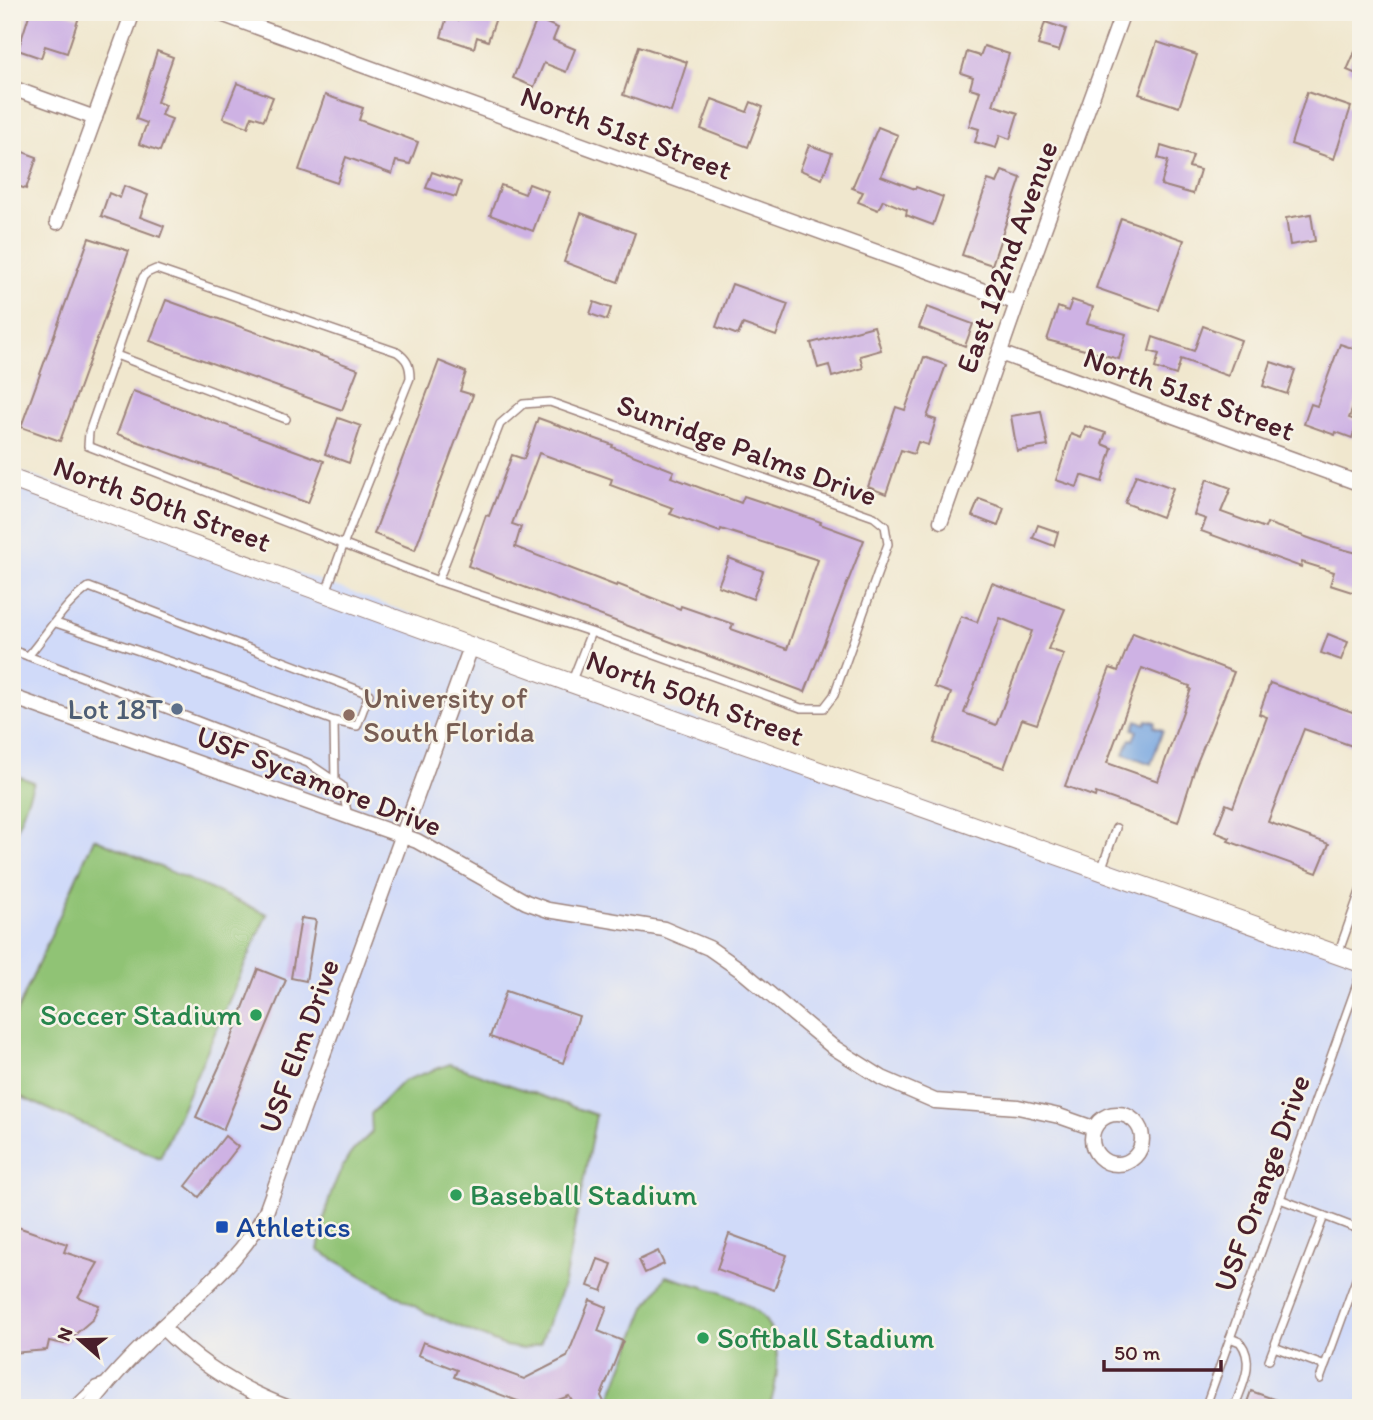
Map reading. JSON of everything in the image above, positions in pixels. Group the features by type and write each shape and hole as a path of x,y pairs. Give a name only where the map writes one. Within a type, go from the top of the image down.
{"street":[{"path":"57,222 133,12"},
{"name":"North 51st Street","path":"216,12 1017,303"},
{"name":"East 122nd Avenue","path":"941,520 1123,12"},
{"path":"12,88 95,118"},
{"name":"North 51st Street","path":"1000,353 1361,484"},
{"name":"North 50th Street","path":"12,479 571,683 1361,963"},
{"name":"USF Elm Drive","path":"88,1408 108,1381 225,1270 249,1240 266,1212 471,647"},
{"name":"USF Sycamore Drive","path":"12,697 417,841 526,902 548,910 664,929 709,948 742,971 833,1047 883,1077 936,1101 1018,1107 1059,1116 1093,1128"},
{"path":"162,1327 220,1376 289,1408"}],"lane":[{"name":"Sunridge Palms Drive","path":"344,543 410,378 410,368 405,358 397,352 156,269 147,272 89,432 88,446 438,581 592,632 801,708 824,708 834,695 888,544 885,526 874,517 550,402 523,404 500,424 438,581"},
{"path":"116,355 286,419"},
{"path":"326,593 344,543"},
{"path":"28,656 75,597 89,587 369,694 357,726 334,721 56,623"},
{"path":"571,683 592,632"},
{"path":"12,650 308,763 342,786 348,817"},
{"path":"334,721 335,781"},
{"path":"1101,870 1116,828"},
{"path":"1338,954 1357,910 1361,889"},
{"name":"USF Orange Drive","path":"1205,1408 1361,973"},
{"path":"1280,1199 1361,1230"},
{"path":"1269,1360 1324,1216"},
{"path":"1321,1379 1361,1266"},
{"path":"1230,1338 1240,1342 1249,1358 1249,1368 1234,1408"},
{"path":"1274,1348 1325,1366"},
{"path":"71,1408 95,1385 108,1381"}],"shaded area":[{"name":"University of South Florida","path":"12,468 1361,961 1361,1408 12,1408"}],"green space":[{"path":"12,774 34,782 12,842"},
{"path":"94,838 267,914 160,1158 12,1093 12,1023"},
{"name":"Baseball Stadium","path":"450,1064 596,1115 564,1283 540,1344 523,1349 505,1346 425,1312 318,1250 332,1190 349,1156 372,1132 371,1114 403,1081"},
{"name":"Softball Stadium","path":"666,1276 732,1297 762,1317 770,1328 777,1354 773,1396 769,1408 612,1408 609,1401 646,1307"}],"water":[{"path":"1137,720 1145,724 1147,720 1155,722 1154,727 1163,730 1151,764 1124,754 1130,739 1133,740 1137,731 1133,729"}],"building":[{"path":"30,12 63,12 79,17 67,53 45,46 41,58 18,50"},
{"path":"461,12 498,12 488,41 477,37 474,48 441,37 447,17 458,20"},
{"path":"537,19 558,28 553,40 575,49 566,72 544,63 534,87 513,78"},
{"path":"1045,22 1066,29 1059,51 1038,45"},
{"path":"1361,38 1361,76 1347,70"},
{"path":"1157,42 1197,55 1179,107 1139,94"},
{"path":"639,46 687,62 671,112 623,95"},
{"path":"984,46 1009,54 993,105 1018,113 1010,139 1000,135 996,148 975,142 979,129 969,126 980,91 970,88 973,77 961,73 967,52 980,56"},
{"path":"157,51 173,57 157,102 165,105 161,115 172,119 160,151 139,144 147,123 136,119"},
{"path":"237,83 273,97 264,120 252,116 248,127 223,118"},
{"path":"1307,92 1351,107 1334,159 1291,144"},
{"path":"325,95 363,108 359,120 418,142 410,164 396,161 392,174 346,157 337,183 299,170"},
{"path":"712,99 747,112 751,102 763,107 748,147 701,129"},
{"path":"878,127 898,135 881,176 943,197 933,225 906,215 907,210 883,200 878,210 858,202 863,192 852,188"},
{"path":"809,145 832,153 822,179 800,170"},
{"path":"1161,146 1193,156 1189,167 1200,170 1193,194 1161,185 1168,161 1158,158"},
{"path":"12,148 37,157 26,189 12,184"},
{"path":"1002,171 1021,178 992,265 962,255 988,180 997,183"},
{"path":"432,172 461,182 456,197 426,188"},
{"path":"529,184 548,191 533,231 490,215 501,185 525,194"},
{"path":"124,186 148,195 140,217 164,226 160,237 101,216 109,193 120,198"},
{"path":"581,213 635,233 618,282 564,262"},
{"path":"1311,214 1315,241 1290,245 1286,218"},
{"path":"1121,218 1184,240 1159,310 1096,288"},
{"path":"89,238 129,251 60,441 21,427"},
{"path":"732,284 788,304 776,336 743,324 738,335 716,327"},
{"path":"166,300 358,369 342,410 150,341"},
{"path":"1072,300 1093,307 1087,323 1126,334 1119,359 1047,340 1058,307 1068,311"},
{"path":"594,302 611,308 607,320 590,314"},
{"path":"927,307 973,324 965,346 919,328"},
{"path":"874,326 881,350 860,356 863,368 832,377 829,365 818,368 811,343"},
{"path":"1203,326 1241,340 1228,376 1181,359 1176,375 1155,368 1159,354 1149,351 1153,337 1194,351"},
{"path":"1340,344 1361,351 1361,387 1349,418 1358,421 1352,438 1304,424 1311,404 1317,406"},
{"path":"924,357 946,365 927,417 936,420 928,445 918,442 914,454 901,450 886,494 868,487 896,407 905,410"},
{"path":"439,361 466,372 460,391 473,395 415,550 374,534"},
{"path":"1271,362 1295,370 1287,394 1263,386"},
{"path":"133,391 324,461 308,503 117,434"},
{"path":"1041,411 1048,446 1017,451 1011,416"},
{"path":"338,418 361,426 349,463 325,454"},
{"path":"538,418 674,471 671,477 741,503 744,496 864,540 805,692 468,566 512,455 524,459","holes":["539,453 612,479 610,485 673,508 670,514 720,532 721,529 818,560 787,649 731,629 733,624 681,606 680,609 515,547 521,527 512,524"]},
{"path":"1085,426 1106,433 1102,444 1112,448 1102,482 1081,475 1077,487 1056,480 1071,434 1081,438"},
{"path":"1136,475 1173,488 1162,517 1125,503"},
{"path":"1207,479 1231,488 1221,512 1265,528 1267,523 1361,554 1361,595 1330,585 1334,572 1302,562 1301,567 1201,531 1206,519 1194,515"},
{"path":"979,499 1004,508 998,526 972,516"},
{"path":"1038,525 1058,532 1054,546 1033,538"},
{"path":"729,558 763,571 753,599 718,586"},
{"path":"992,583 1065,609 1048,649 1064,654 1037,724 1022,719 1004,768 934,743 951,693 934,687 961,616 977,622","holes":["1000,618 1032,631 996,725 964,713"]},
{"path":"1133,633 1234,672 1196,765 1178,822 1096,793 1095,797 1065,786 1110,668 1118,671","holes":["1142,668 1190,686 1158,781 1107,763"]},
{"path":"1328,634 1348,642 1341,660 1321,653"},
{"path":"1270,683 1361,715 1361,749 1304,729 1268,822 1329,844 1317,873 1228,841 1230,838 1215,832 1226,804 1233,807 1267,717 1259,714"},
{"path":"301,918 316,920 306,981 291,978"},
{"name":"Soccer Stadium","path":"258,969 286,980 223,1130 196,1117 227,1050"},
{"path":"506,991 579,1016 563,1063 490,1037"},
{"path":"225,1136 238,1147 199,1197 186,1186"},
{"path":"12,1225 67,1244 64,1252 98,1263 78,1297 99,1305 93,1319 64,1344 49,1341 47,1350 12,1353"},
{"path":"729,1234 787,1255 774,1290 717,1269"},
{"path":"658,1251 664,1264 645,1273 639,1260"},
{"path":"598,1259 612,1264 602,1291 588,1286"},
{"name":"Baseball Stadium","path":"590,1300 607,1307 598,1331 623,1341 601,1396 607,1408 576,1408 569,1396 536,1408 454,1377 457,1370 418,1355 423,1342 524,1379 567,1357"},
{"path":"1251,1391 1293,1406 1245,1408"}],"place":[{"name":"Lot 18T","path":"177,709"},
{"name":"University of South Florida","path":"349,715"},
{"name":"Soccer Stadium","path":"256,1015"},
{"name":"Baseball Stadium","path":"456,1195"},
{"name":"Athletics","path":"222,1227"},
{"name":"Softball Stadium","path":"703,1338"}]}
